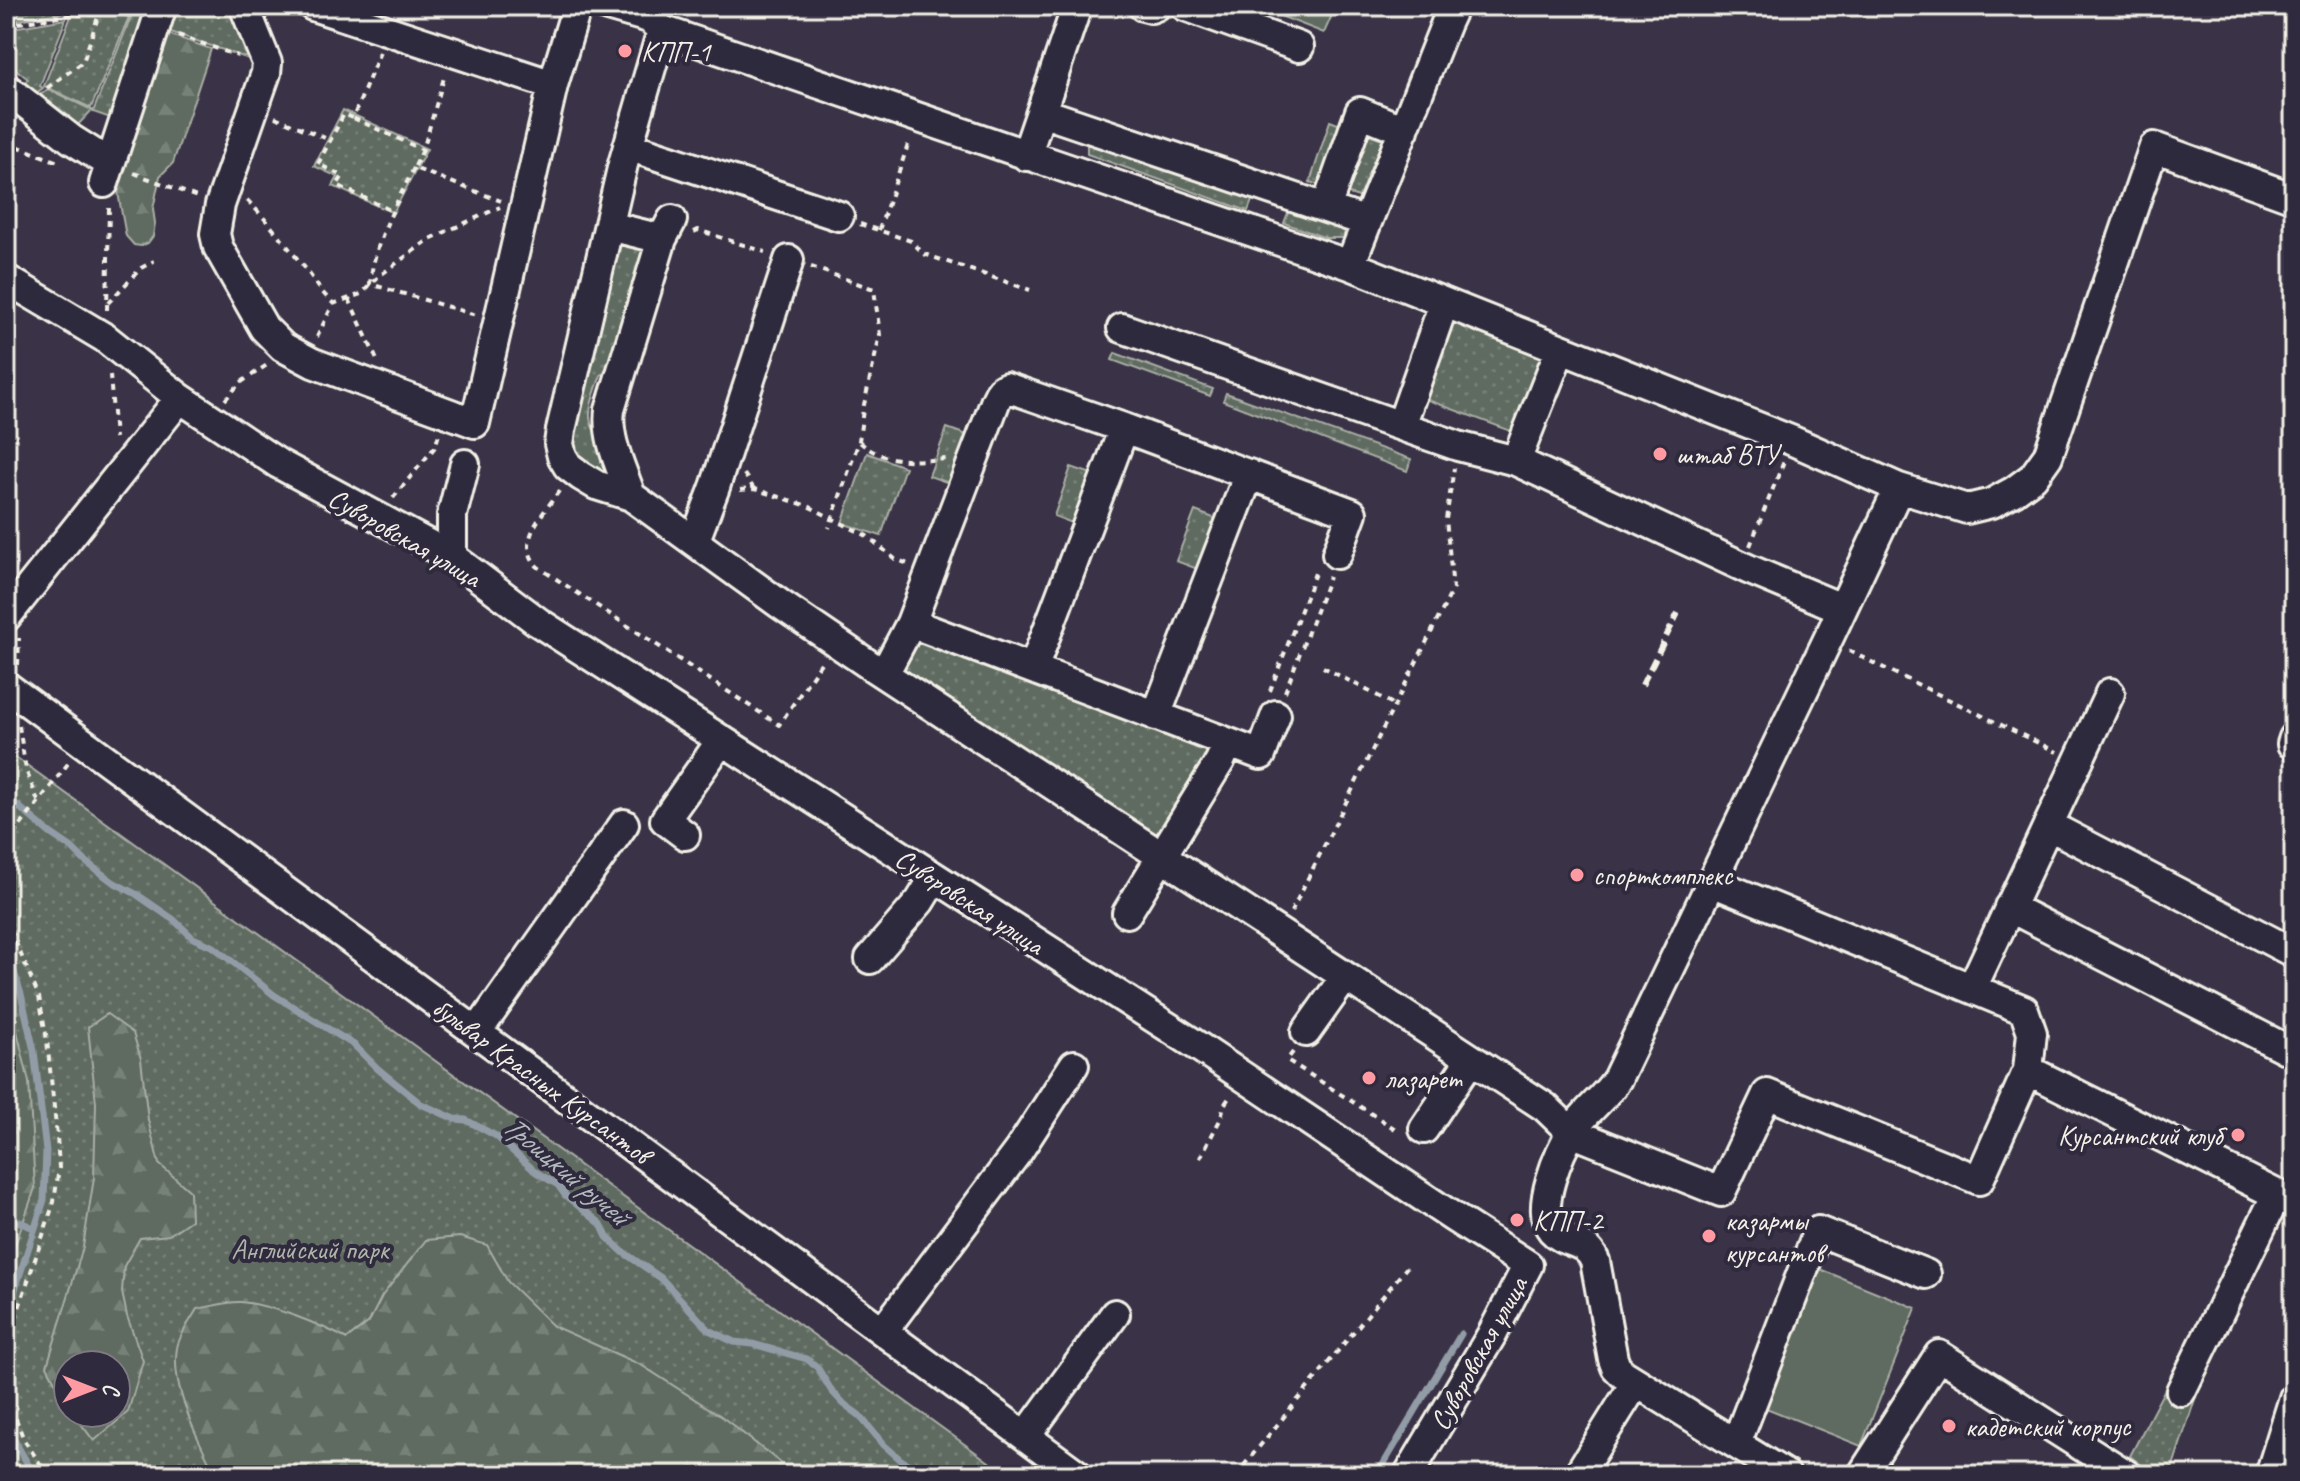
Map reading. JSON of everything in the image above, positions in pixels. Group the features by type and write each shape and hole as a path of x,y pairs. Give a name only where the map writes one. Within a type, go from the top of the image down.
{"street":[{"path":"16,96 71,139 107,173 162,6"},
{"path":"244,6 267,63 266,73 225,192 215,234 218,247 264,328 297,355 475,423 553,85 577,6"},
{"path":"313,6 553,85"},
{"path":"607,6 649,18 662,30 1350,265 1793,441 1899,488 1967,509 1992,503 2014,491 2033,477 2048,456 2154,147 2294,198"},
{"path":"1026,156 1077,6"},
{"path":"1143,6 1156,6"},
{"path":"1185,6 1299,47"},
{"path":"1350,265 1454,6"},
{"path":"662,30 628,146 561,430 559,444 562,456 574,470 596,485 631,496 780,604 884,674 1545,1107 1571,1132 1721,1192 1767,1094 1979,1180 2028,1070 2032,1033 2024,1010 1712,882"},
{"path":"1041,112 1367,222"},
{"path":"1326,208 1360,112 1404,130"},
{"path":"628,146 839,216"},
{"path":"1260,235 1276,191"},
{"path":"609,226 667,229 608,424 631,496"},
{"path":"695,540 789,260"},
{"name":"Суворовская улица","path":"6,279 105,338 180,398 279,464 452,557 538,622 1245,1077 1528,1265 1491,1336 1408,1475"},
{"path":"1401,426 1444,303"},
{"path":"1122,328 1458,446 1516,461 1841,608"},
{"path":"1516,461 1560,350"},
{"path":"884,674 911,623 996,400 1006,387 1352,513 1328,559"},
{"path":"6,617 180,398"},
{"path":"1033,669 1124,428"},
{"path":"452,557 452,515 465,464"},
{"path":"1156,716 1249,474"},
{"path":"1786,1475 1751,1459 1616,1367 1591,1251 1554,1233 1548,1220 1547,1199 1550,1182 1571,1132 1617,1079 1899,488"},
{"path":"911,623 1261,755 1272,705"},
{"name":"бульвар Красных Курсантов","path":"6,686 1078,1475"},
{"path":"1972,988 2110,693"},
{"path":"2294,738 2294,745"},
{"path":"685,835 665,820 721,741"},
{"path":"1127,913 1228,743"},
{"path":"477,1032 624,824"},
{"path":"2048,825 2294,953"},
{"path":"870,959 920,901 934,878"},
{"path":"2009,907 2294,1053"},
{"path":"1306,1032 1345,977"},
{"path":"1424,1129 1471,1059"},
{"path":"883,1331 1019,1150 1074,1065"},
{"path":"2028,1070 2285,1198 2181,1391"},
{"path":"1751,1459 1818,1231 1926,1274"},
{"path":"1026,1436 1115,1314"},
{"path":"1862,1475 1939,1355 2127,1475"},
{"path":"1578,1475 1636,1382"},
{"path":"2270,1475 2294,1398"}],"path":[{"path":"60,6 76,15"},
{"path":"6,25 99,14 114,6"},
{"path":"71,139 62,164 8,143 16,96 83,62 99,14"},
{"path":"353,118 389,32"},
{"path":"370,284 371,272 392,211 423,150 453,53"},
{"path":"255,108 330,140"},
{"path":"392,211 337,185 343,176 318,164 330,140 344,114 423,150"},
{"path":"879,230 917,118"},
{"path":"210,418 240,383 297,355 333,304 361,294 379,276 430,239 507,204 414,168"},
{"path":"154,261 141,268 108,301 110,193 107,173 169,188 225,192 268,221 321,293 333,304"},
{"path":"839,216 911,241 924,254 1030,290"},
{"path":"370,284 498,322"},
{"path":"348,299 391,392"},
{"path":"110,370 118,475"},
{"path":"375,517 435,447 446,412"},
{"path":"829,528 859,441 870,450 909,461 953,459 977,450"},
{"path":"1742,565 1793,441"},
{"path":"1280,935 1453,589 1446,519 1458,446"},
{"path":"574,470 529,535 533,561 739,699 779,725 835,641"},
{"path":"733,490 754,489 808,506 867,536 895,559 931,573"},
{"path":"1272,705 1328,559"},
{"path":"1272,705 1328,559"},
{"path":"1838,646 2077,761"},
{"path":"1323,667 1396,705"},
{"path":"6,858 14,834 70,761"},
{"path":"6,833 14,834"},
{"path":"6,919 39,997 55,1107 59,1168 54,1202 13,1326 7,1373 10,1403 24,1440 48,1475"},
{"path":"1306,1032 1287,1060 1415,1142 1424,1129"},
{"path":"1200,1158 1221,1118 1224,1105 1245,1077"},
{"path":"1236,1475 1407,1267"}],"green space":[{"path":"6,6 53,6 66,12 6,22"},
{"path":"75,6 97,6 129,17 91,108 44,86"},
{"path":"132,6 159,6 122,122 93,112 131,17 115,11"},
{"path":"172,6 239,6 261,63 165,30"},
{"path":"1255,6 1336,6 1324,33"},
{"path":"66,19 40,86 43,88 28,99 18,90 28,79 6,61 6,29"},
{"path":"168,34 211,49 173,163 160,176 153,209 153,236 148,243 134,245 126,236 116,169 164,36"},
{"path":"48,89 92,110 76,127 67,120 69,116 40,95"},
{"path":"343,110 427,149 393,213 333,186 338,177 314,166"},
{"path":"1330,121 1346,127 1325,187 1310,182"},
{"path":"1358,131 1383,139 1359,197 1339,191"},
{"path":"1087,138 1254,195 1248,211 1087,154"},
{"path":"1290,208 1346,228 1343,238 1326,238 1284,223"},
{"path":"617,235 647,249 618,364 601,375 590,410 592,426 604,442 607,468 602,475 584,467 571,446"},
{"path":"1451,321 1547,359 1519,434 1425,399"},
{"path":"1115,353 1213,389 1210,396 1112,360"},
{"path":"1226,393 1411,459 1407,471 1223,401"},
{"path":"947,428 970,436 952,484 929,476"},
{"path":"867,453 905,467 881,536 842,523"},
{"path":"1071,467 1095,475 1077,525 1054,516"},
{"path":"1195,511 1219,520 1200,570 1176,561"},
{"path":"916,634 1213,748 1165,833 1158,835 1151,832 903,670 901,668"},
{"name":"Английский парк","path":"6,750 1007,1475 6,1475"},
{"path":"6,1001 11,1006 29,1082 35,1188 6,1271"},
{"path":"107,1014 133,1033 141,1059 148,1120 159,1164 190,1191 191,1220 169,1235 140,1238 124,1266 122,1292 143,1361 132,1398 132,1349 52,1349 83,1247 94,1178 96,1103 88,1027"},
{"path":"460,1237 487,1245 508,1282 553,1326 641,1365 721,1416 796,1475 216,1475 188,1413 176,1363 178,1343 197,1309 230,1302 253,1304 295,1316 347,1339 369,1322 382,1296 426,1240"},
{"path":"1817,1268 1916,1308 1861,1446 1761,1406"},
{"path":"52,1349 52,1376 47,1366"},
{"path":"2167,1385 2196,1396 2170,1475 2154,1475 2130,1456"},
{"path":"85,1429 108,1429 94,1441"},
{"path":"6,1434 21,1449 34,1475 6,1475"}],"waterway":[{"name":"Троицкий ручей","path":"6,796 113,882 174,920 193,938 214,947 274,995 354,1045 421,1104 455,1119 466,1120 496,1136 601,1224 607,1237 623,1252 661,1278 709,1330 734,1342 807,1359 817,1367 831,1390 859,1415 884,1445 925,1475"},
{"path":"6,947 34,1051 46,1151 44,1200 6,1317"},
{"path":"6,1216 34,1228"},
{"path":"1377,1475 1461,1334"},
{"path":"6,1426 34,1475"}],"railway":[{"path":"1642,685 1678,613"}],"place":[{"name":"КПП-1","path":"625,51"},
{"name":"штаб ВТУ","path":"1660,454"},
{"name":"спорткомплекс","path":"1577,875"},
{"name":"лазарет","path":"1369,1078"},
{"name":"Курсантский клуб","path":"2238,1135"},
{"name":"КПП-2","path":"1517,1220"},
{"name":"казармы курсантов","path":"1709,1236"},
{"name":"кадетский корпус","path":"1949,1426"}]}
